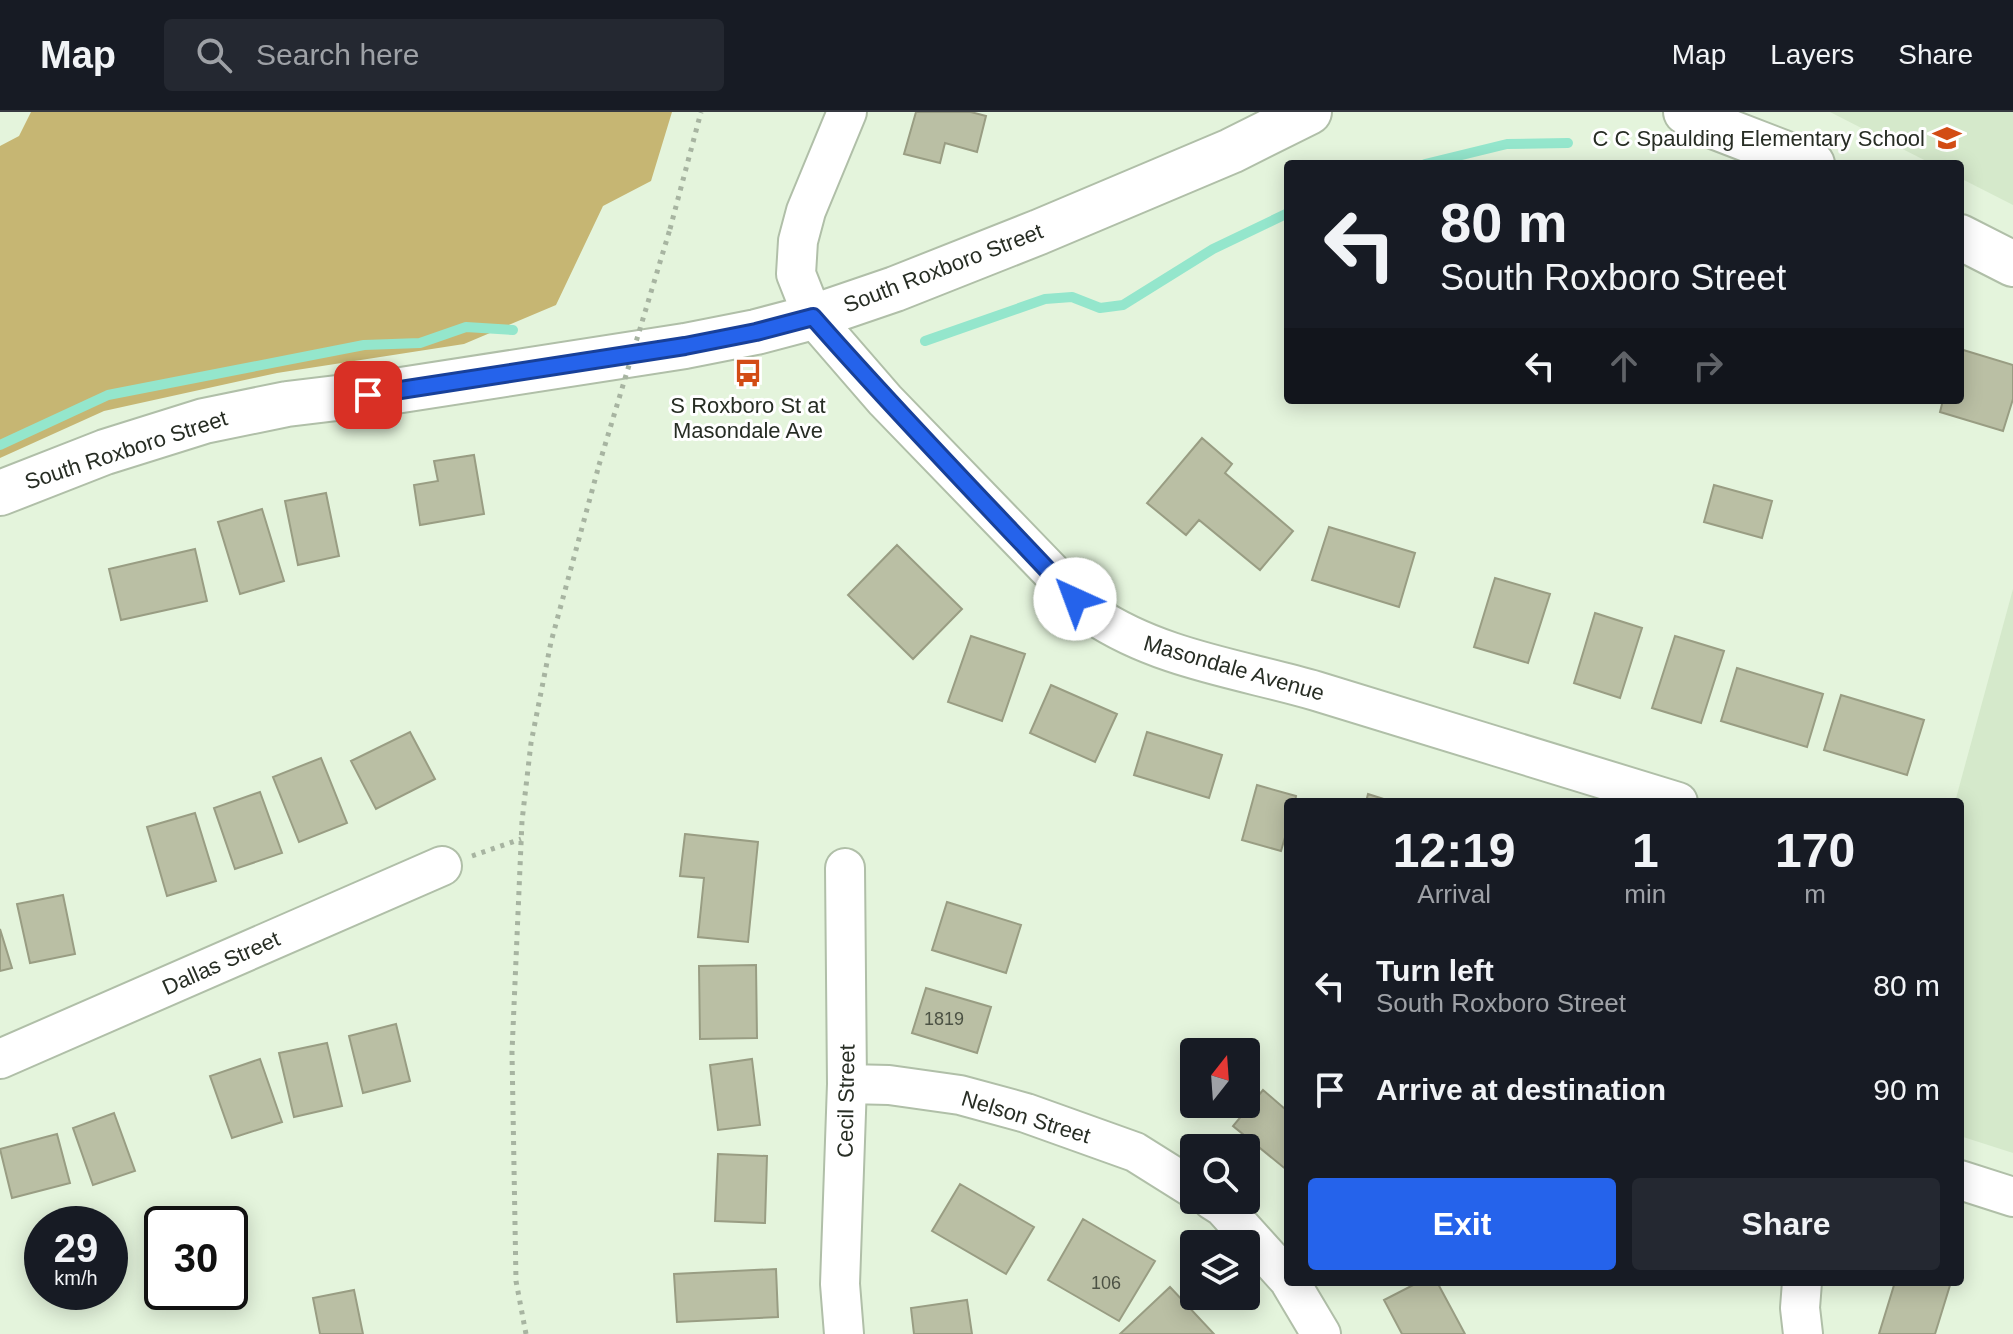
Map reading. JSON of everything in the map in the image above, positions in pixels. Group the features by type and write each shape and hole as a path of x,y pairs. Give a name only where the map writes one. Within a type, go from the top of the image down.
{"street":[{"name":"Masondale Avenue","path":"847,112 806,211 798,241 796,274 813,317 885,400 1092,614 1118,632 1154,647 1314,691 1665,798"},
{"name":"South Roxboro Street","path":"0,493 105,452 218,418 287,404 395,391 685,346 813,317 895,289 1039,232 1231,151 1309,112"},
{"path":"1686,112 1716,127 1804,160"},
{"path":"1730,112 1806,160"},
{"path":"1964,239 2013,264"},
{"name":"Dallas Street","path":"0,1059 442,866"},
{"name":"Cecil Street","path":"844,1334 840,1284 847,1084 845,868"},
{"name":"Nelson Street","path":"847,1084 889,1085 960,1095 1026,1113 1135,1152 1180,1180"},
{"path":"1964,1181 2013,1197"},
{"path":"1229,1214 1284,1274"},
{"path":"1293,1286 1321,1334"},
{"path":"1802,1286 1803,1334"}],"path":[{"path":"526,1334 516,1281 512,1052 521,839 531,743 551,642 701,112"},
{"path":"442,866 521,839"}],"shaded area":[{"path":"31,112 672,112 651,181 603,206 556,305 464,344 277,373 104,411 0,458 0,146 19,136"},
{"name":"C C Spaulding Elementary School","path":"1830,112 2013,112 2013,205 1964,180 1964,160 1924,160"},
{"path":"2013,589 2013,1153 1964,1137 1964,798 1956,798"}],"building":[{"path":"916,112 971,112 986,116 977,152 945,143 940,163 904,154"},
{"path":"1964,350 2013,365 2013,399 2003,431 1940,412 1942,404 1964,404"},
{"path":"1202,438 1232,464 1225,473 1293,531 1260,570 1199,520 1186,535 1147,503"},
{"path":"474,455 484,514 420,525 414,485 438,481 434,461"},
{"path":"1714,485 1772,501 1762,538 1704,522"},
{"path":"326,493 339,556 298,565 285,501"},
{"path":"262,509 284,581 240,594 218,522"},
{"path":"1329,527 1415,553 1399,607 1312,580"},
{"path":"897,545 962,609 913,659 848,595"},
{"path":"195,549 207,601 121,620 109,569"},
{"path":"1495,578 1550,594 1528,663 1474,647"},
{"path":"1595,613 1642,628 1620,698 1574,683"},
{"path":"971,636 1025,654 1002,721 948,702"},
{"path":"1675,636 1724,651 1701,723 1652,708"},
{"path":"1737,668 1823,694 1807,747 1721,721"},
{"path":"1051,685 1117,714 1095,762 1030,733"},
{"path":"1841,695 1924,720 1907,775 1824,750"},
{"path":"410,732 435,779 376,809 351,761"},
{"path":"1147,732 1222,755 1209,798 1134,775"},
{"path":"321,758 347,823 299,842 273,777"},
{"path":"1257,785 1296,796 1284,798 1284,841 1281,851 1242,840"},
{"path":"260,792 282,853 235,869 214,808"},
{"path":"195,813 216,881 167,896 147,827"},
{"path":"685,834 758,842 748,942 698,937 704,878 680,876"},
{"path":"63,895 75,954 30,963 17,904"},
{"path":"947,902 1021,925 1006,973 932,950"},
{"path":"0,929 12,968 0,971"},
{"path":"756,965 757,1038 700,1039 699,966"},
{"path":"926,988 991,1007 977,1053 912,1033"},
{"path":"396,1024 410,1081 363,1093 349,1036"},
{"path":"327,1043 342,1106 294,1117 279,1053"},
{"path":"260,1059 282,1122 232,1138 210,1076"},
{"path":"752,1059 760,1125 718,1130 710,1065"},
{"path":"1263,1090 1284,1108 1284,1168 1260,1148 1260,1134 1243,1134 1233,1126 1240,1118 1260,1118 1260,1094"},
{"path":"114,1113 135,1171 93,1185 73,1128"},
{"path":"57,1134 70,1183 12,1198 0,1149"},
{"path":"718,1154 767,1156 765,1223 715,1221"},
{"path":"960,1184 1034,1227 1006,1274 932,1231"},
{"path":"1083,1219 1155,1261 1119,1321 1048,1280"},
{"path":"776,1269 778,1317 677,1322 674,1274"},
{"path":"1411,1286 1439,1286 1465,1334 1402,1334 1384,1300"},
{"path":"1894,1286 1950,1286 1935,1334 1879,1334"},
{"path":"1170,1287 1180,1298 1180,1310 1192,1310 1214,1334 1120,1334"},
{"path":"354,1290 363,1334 320,1334 313,1298"},
{"path":"967,1300 972,1334 914,1334 911,1308"}],"waterway":[{"path":"1441,160 1507,144 1568,143"},
{"path":"925,341 1045,299 1072,297 1100,308 1123,305 1213,249 1284,215"},
{"path":"0,445 108,395 364,345 420,343 466,327 513,330"}],"place":[{"name":"C C Spaulding Elementary School","path":"1947,138"},
{"name":"S Roxboro St at Masondale Ave","path":"748,373"}],"route":[{"path":"368,395 685,346 813,317 885,400 952,466 1075,599"}]}
